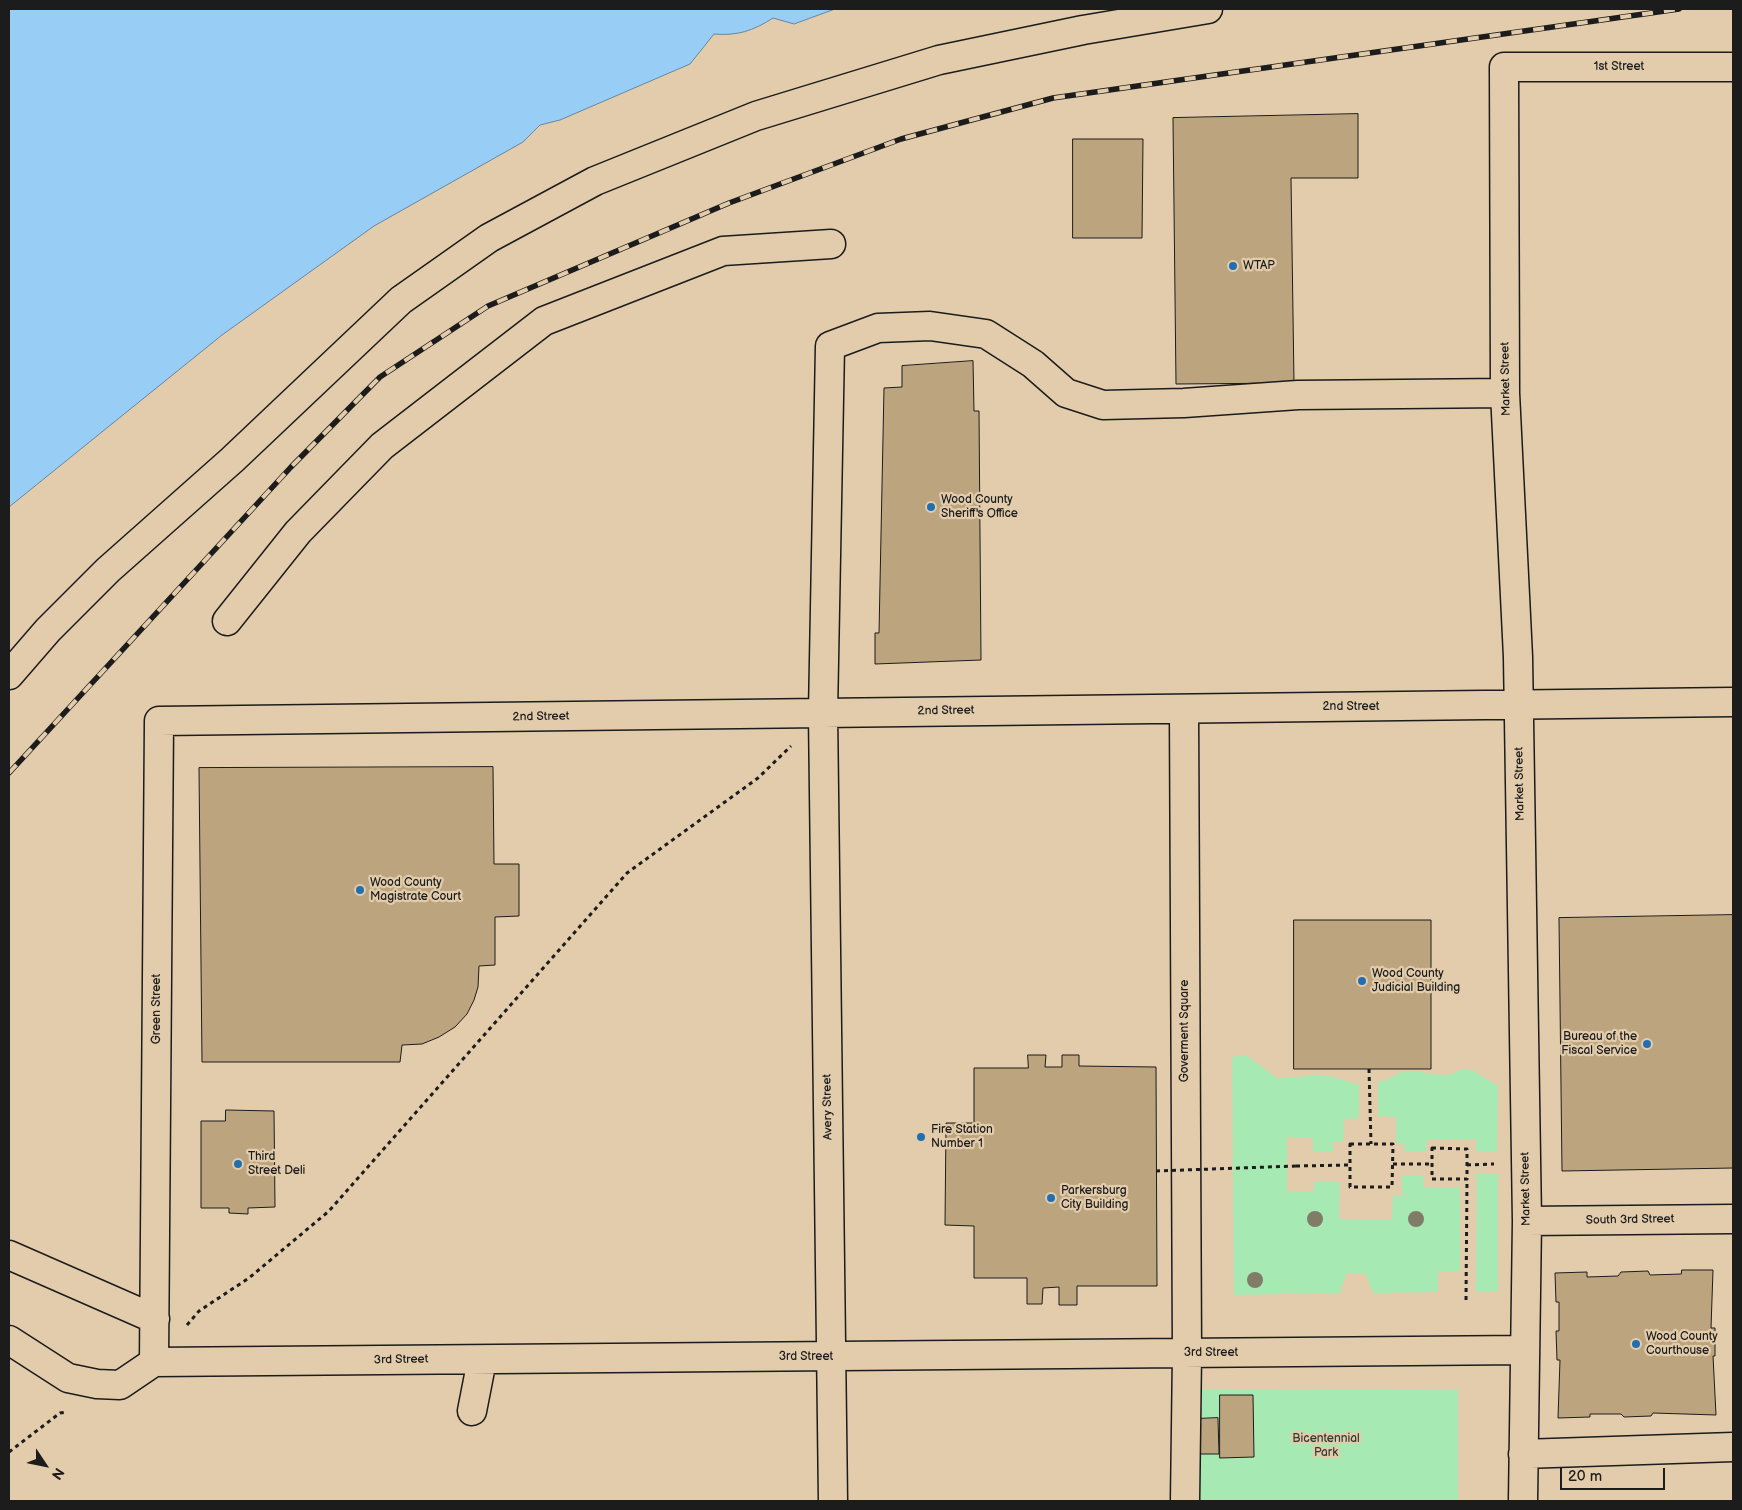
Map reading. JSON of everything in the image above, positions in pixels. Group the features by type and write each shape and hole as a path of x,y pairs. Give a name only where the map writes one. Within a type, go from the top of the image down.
{"street":[{"path":"9,675 48,630 108,570 232,460 316,378 401,300 489,238 595,181 756,116 939,60 1083,30 1208,9"},
{"name":"1st Street","path":"1504,67 1733,67"},
{"name":"Market Street","path":"1504,67 1505,393 1519,705 1527,1221 1523,1501"},
{"path":"227,621 298,532 382,446 544,320 724,251 831,244"},
{"name":"Avery Street","path":"834,1501 823,714 830,346 878,328 930,326 986,334 1033,364 1066,393 1103,405 1184,403 1298,395 1505,393"},
{"name":"2nd Street","path":"159,721 1733,702"},
{"name":"Goverment Square","path":"1184,709 1187,1354 1185,1501"},
{"name":"Green Street","path":"155,1307 159,721"},
{"name":"South 3rd Street","path":"1527,1221 1733,1219"},
{"path":"9,1255 155,1307 154,1362 120,1385 97,1384 68,1378 9,1340"},
{"name":"3rd Street","path":"154,1362 1524,1350"},
{"path":"472,1411 482,1360"},
{"path":"1523,1454 1733,1447"}],"path":[{"path":"186,1326 199,1311 249,1278 330,1211 628,873 758,778 823,714"},
{"path":"1369,1069 1371,1144"},
{"path":"1350,1144 1371,1144 1393,1144 1392,1186 1350,1186 1350,1144"},
{"path":"1466,1300 1467,1179 1467,1149 1432,1148 1432,1179 1467,1179"},
{"path":"1393,1164 1432,1164"},
{"path":"1467,1165 1495,1164"},
{"path":"1156,1171 1350,1165"}],"green space":[{"path":"1246,1055 1277,1078 1327,1075 1359,1085 1359,1118 1344,1119 1343,1142 1333,1142 1333,1152 1313,1152 1313,1138 1287,1137 1287,1192 1314,1192 1314,1181 1340,1181 1339,1219 1392,1219 1393,1195 1402,1195 1402,1175 1423,1175 1424,1187 1460,1187 1460,1271 1438,1271 1438,1292 1373,1293 1366,1274 1347,1274 1339,1293 1234,1295 1232,1057"},
{"path":"1461,1069 1470,1069 1498,1086 1497,1152 1476,1152 1476,1139 1427,1139 1426,1152 1405,1152 1404,1143 1396,1143 1396,1117 1378,1116 1378,1082 1403,1072 1411,1071 1448,1075"},
{"path":"1477,1174 1498,1174 1498,1291 1476,1292"},
{"name":"Bicentennial Park","path":"1458,1389 1458,1501 1194,1501 1194,1390"}],"water":[{"path":"9,9 835,9 794,24 773,18 745,32 714,34 690,64 560,120 540,125 523,142 374,226 222,335 9,507"}],"building":[{"name":"WTAP","path":"1358,114 1358,178 1291,178 1294,383 1176,384 1173,118"},
{"path":"1073,139 1143,139 1142,238 1073,238"},
{"name":"Wood County Sheriff's Office","path":"973,361 974,411 979,411 981,660 875,664 875,633 879,633 884,388 902,387 902,366"},
{"name":"Wood County Magistrate Court","path":"493,767 494,864 519,864 519,916 495,917 495,965 479,966 478,987 474,1000 467,1014 455,1027 439,1037 422,1044 402,1045 400,1062 202,1062 199,768"},
{"name":"Bureau of the Fiscal Service","path":"1733,915 1733,1168 1562,1171 1559,918"},
{"name":"Wood County Judicial Building","path":"1294,920 1431,920 1431,1069 1294,1069"},
{"name":"Parkersburg City Building","path":"1028,1055 1046,1055 1045,1067 1062,1067 1062,1055 1079,1055 1079,1066 1156,1067 1157,1286 1077,1286 1077,1305 1059,1305 1059,1287 1043,1288 1042,1304 1027,1304 1027,1278 974,1278 974,1226 945,1225 946,1123 974,1123 974,1068 1028,1068"},
{"name":"Third Street Deli","path":"226,1110 274,1111 275,1207 248,1208 248,1214 229,1213 229,1208 201,1208 201,1121 225,1121"},
{"name":"Wood County Courthouse","path":"1682,1270 1713,1270 1711,1328 1715,1328 1715,1356 1713,1356 1716,1415 1653,1413 1651,1416 1624,1417 1621,1414 1590,1414 1590,1417 1558,1418 1560,1360 1557,1360 1556,1331 1559,1331 1559,1302 1556,1302 1555,1273 1587,1272 1587,1277 1618,1276 1621,1272 1648,1271 1650,1275 1681,1274"},
{"path":"1220,1395 1253,1395 1254,1457 1220,1458"},
{"path":"1218,1418 1219,1454 1196,1454 1195,1419"}],"railway":[{"path":"9,773 291,467 380,377 488,306 729,203 901,139 1053,98 1679,9"}],"place":[{"name":"WTAP","path":"1233,266"},
{"name":"Wood County Sheriff's Office","path":"931,507"},
{"name":"Wood County Magistrate Court","path":"360,890"},
{"name":"Wood County Judicial Building","path":"1362,981"},
{"name":"Bureau of the Fiscal Service","path":"1647,1044"},
{"name":"Fire Station Number 1","path":"921,1137"},
{"name":"Third Street Deli","path":"238,1164"},
{"name":"Parkersburg City Building","path":"1051,1198"},
{"name":"Wood County Courthouse","path":"1636,1344"}]}
